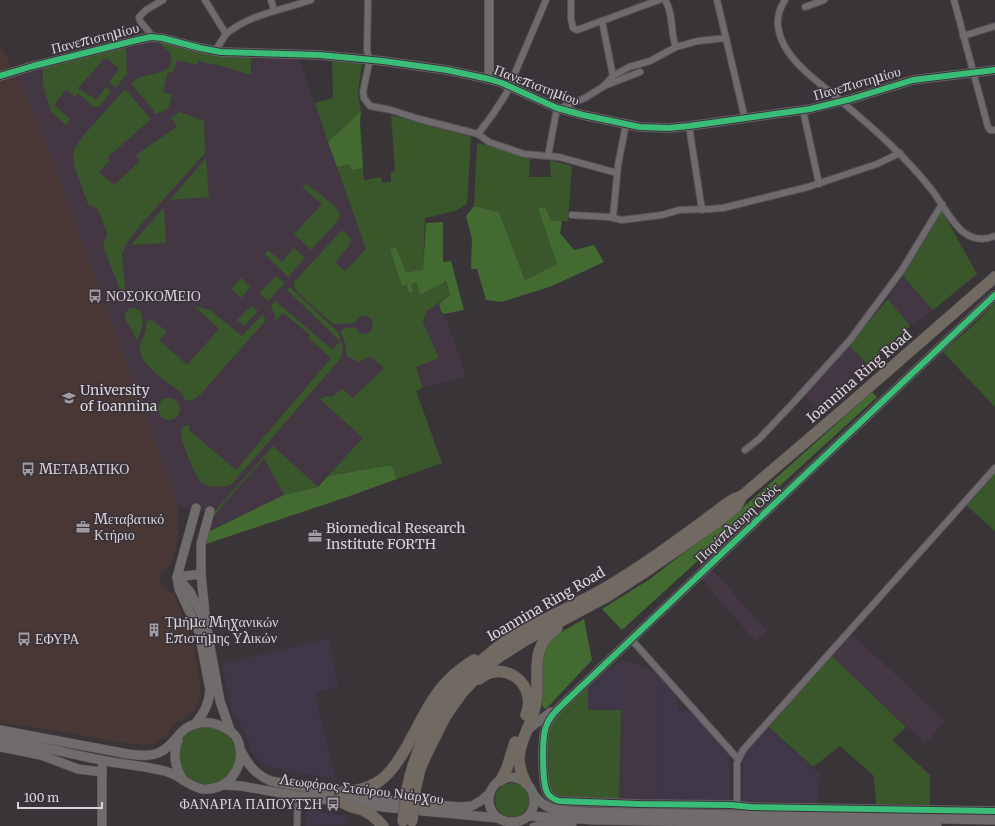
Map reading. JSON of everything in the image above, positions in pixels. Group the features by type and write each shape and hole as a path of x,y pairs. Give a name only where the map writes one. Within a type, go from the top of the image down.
{"highway":[{"name":"Ioannina Ring Road","path":"407,824 411,789 410,773 419,747 426,730 438,710 458,683 497,647 616,581 677,540 726,504 742,496 840,413 995,277"},
{"name":"Ioannina Ring Road","path":"411,789 435,734 450,709 467,686 482,671 499,657 524,641 608,596 694,539 736,507 742,496"},
{"path":"526,782 519,768 518,758 536,702 537,660 540,649 549,634 565,623 574,614"},
{"path":"334,793 364,789 378,783 386,776 397,762 433,699 440,690 462,667 482,654 497,647"},
{"path":"467,686 484,675 491,672 498,672 507,673 515,677 522,683 527,692 529,704 527,713 515,741 507,768 501,780"},
{"path":"342,802 368,813 383,826"}],"street":[{"path":"151,37 150,32 140,22 139,17 146,10 163,0"},
{"path":"205,0 226,34"},
{"path":"270,0 274,10"},
{"path":"215,51 226,34 240,26 274,10 311,0"},
{"path":"368,0 368,60 363,92 364,98 370,106 391,110 425,121 478,134 489,142 519,152 577,162 617,173"},
{"path":"489,0 489,79"},
{"path":"478,134 493,114 509,86 546,0"},
{"path":"571,0 571,20 575,30 580,30 660,0"},
{"path":"665,0 669,9 676,47"},
{"path":"717,0 745,119"},
{"path":"785,0 779,12 777,22 779,33 785,46 798,64 900,153 914,168 942,204 956,226 963,232 976,238 987,239 995,236"},
{"path":"805,7 824,0"},
{"path":"954,0 988,127 990,130 995,130"},
{"path":"602,21 613,76"},
{"path":"963,36 995,26"},
{"name":"Πανεπιστημίου","path":"0,76 55,60 151,37 165,38 215,51 308,54 447,70 489,79 509,86 559,109 626,124 652,127 689,126 803,110 842,102 913,80 995,70"},
{"path":"604,86 613,76 632,66 650,61 676,47 698,41 726,38"},
{"path":"548,156 559,109 582,100 604,86 640,72"},
{"path":"803,110 819,184"},
{"path":"613,218 617,173 626,124"},
{"path":"689,126 702,210"},
{"path":"572,215 626,220 662,215 679,210 702,210 734,205 819,184 877,164 900,153"},
{"path":"745,450 759,439 854,336 902,270 942,204"},
{"name":"Παράπλευρη Οδός","path":"736,806 562,801 551,798 546,791 544,782 545,731 549,719 631,639 995,295"},
{"path":"728,815 736,806 738,759 742,752 995,468"},
{"path":"195,724 207,707 210,699 210,690 199,632 179,589 177,577 196,508"},
{"path":"206,624 200,574 201,544 210,511"},
{"path":"177,577 200,574"},
{"path":"177,577 190,592 206,624"},
{"name":"Λεωφόρος Σταύρου Νιάρχου","path":"206,624 220,701 230,730 238,739 241,751 251,767 265,778 271,781 334,793 463,808 477,803 489,794"},
{"path":"631,639 738,759"},
{"path":"527,730 552,711 560,708"},
{"path":"0,730 128,754 147,755 157,754 168,748 185,729 195,724 210,722 230,730"},
{"path":"180,735 174,751 174,758 178,773 183,780"},
{"name":"Λεωφόρος Σταύρου Νιάρχου","path":"0,739 102,760 155,769 169,773 193,786 202,788 214,788 223,785 241,786 298,796 420,812 498,818"},
{"path":"0,747 41,755 78,769 102,772"},
{"path":"223,785 230,780 235,773 241,751"},
{"path":"102,760 102,826"},
{"path":"938,826 580,819 529,816 510,824 498,818 491,810 489,794 492,788 501,780 509,777 516,777 526,782 542,805 552,809 604,812 995,820"},
{"path":"523,826 534,806 534,795"},
{"path":"297,826 298,796"},
{"path":"736,806 995,811"},
{"path":"864,808 873,812 903,814 917,818"},
{"path":"580,819 589,824 602,826"},
{"path":"710,822 721,826"},
{"path":"533,826 542,823 573,826"}],"shaded area":[{"path":"159,41 298,56 442,463 347,497 206,544 214,512 178,506 46,142 16,75 141,43"},
{"name":"University of Ioannina","path":"0,45 16,75 46,142 178,506 178,540 170,566 162,571 160,580 162,587 175,595 194,647 200,687 199,701 193,712 175,724 164,738 151,745 121,743 45,729 0,723"},
{"path":"903,276 933,310 910,326 888,299"},
{"path":"439,304 459,354 465,377 423,388 416,367 438,358 423,322 426,312"},
{"path":"849,345 867,364 821,414 804,395"},
{"path":"712,569 767,631 755,641 701,579"},
{"path":"851,633 945,721 925,744 831,655"},
{"path":"329,638 338,687 315,692 335,779 262,765 252,753 247,737 231,710 222,664"},
{"path":"622,659 621,710 588,710 588,686"},
{"path":"622,659 657,672 656,800 619,799"},
{"path":"657,672 678,696 678,710 690,710 730,754 730,802 656,800"},
{"path":"768,726 820,774 818,803 744,802 741,799 742,758 744,753"},
{"path":"307,810 348,816 349,825 306,826"}],"green space":[{"path":"159,41 251,56 251,75 198,61 197,65 177,60 173,73 168,72 163,92 172,95 168,109 156,114 131,83 143,76 160,72 169,67 171,56"},
{"path":"126,46 127,73 116,88 109,82 119,69 108,59 104,59 78,88 89,96 91,95 96,100 106,87 111,92 99,107 94,107 78,93 75,97 66,89 54,105 70,119 66,125 51,112 43,85 43,67"},
{"path":"332,61 362,62 358,94 361,111 328,142 315,103 333,98"},
{"path":"125,89 151,119 108,157 109,161 99,172 114,185 140,161 136,155 177,127 171,117 180,112 204,121 205,153 137,229 125,246 122,254 125,288 124,292 121,292 103,246 107,233 98,209 88,204 74,165 73,156 75,148 83,136"},
{"path":"361,111 360,122 363,168 352,170 349,164 337,167 328,142"},
{"path":"391,115 471,137 467,204 455,211 425,218 423,270 406,272 396,247 390,249 403,286 416,282 420,295 445,281 450,295 426,312 423,322 439,358 416,367 423,388 416,391 442,463 397,479 391,465 328,476 363,438 320,399 326,396 332,397 342,389 353,398 384,368 371,357 359,362 347,356 345,343 341,332 343,329 355,327 359,333 367,334 373,326 370,318 362,316 358,318 355,323 333,324 296,291 294,282 342,230 351,239 349,246 335,262 345,271 366,249 337,167 349,164 352,170 363,168 364,180 381,177 382,183 391,182 391,172 395,171"},
{"path":"477,143 495,147 530,159 529,177 551,177 550,160 572,166 568,221 552,221 545,207 538,208 558,264 525,280 499,212 474,206"},
{"path":"206,158 209,197 170,200"},
{"path":"307,184 330,202 337,209 339,214 337,222 311,250 294,234 322,204 302,187"},
{"path":"474,206 499,212 525,280 557,264 538,208 545,207 552,221 562,221 560,233 574,250 594,245 604,262 552,286 502,302 486,300 477,269 471,269 472,239 466,216"},
{"path":"164,207 166,243 131,245"},
{"path":"942,211 977,274 933,310 903,276"},
{"path":"443,222 443,262 451,261 464,310 444,314 441,311 439,304 450,295 446,281 420,295 416,282 411,285 413,292 409,293 407,285 402,286 390,249 396,247 406,272 423,270 426,223"},
{"path":"294,248 305,258 288,277 265,254 268,250 282,262"},
{"path":"276,276 285,283 268,301 259,293"},
{"path":"241,278 250,287 241,298 231,289"},
{"path":"291,288 338,332 343,348 341,358 232,484 216,487 204,484 198,479 187,453 181,436 181,429 183,426 189,425 189,430 236,470 331,358 308,338 310,335 283,313 276,320 275,319 271,306 275,301 333,350 340,341 286,289"},
{"path":"888,299 910,326 867,364 849,345"},
{"path":"995,303 995,407 943,352"},
{"path":"194,306 210,310 242,336 262,315 265,318 265,321 201,394 191,401 184,399 183,395 179,391 149,367 141,354 140,347 146,331 146,323 150,319 167,331 159,340 187,365 219,329"},
{"path":"251,306 258,311 244,326 237,320"},
{"path":"130,308 136,308 142,315 141,331 137,340 125,320 125,313"},
{"path":"872,392 877,397 622,630 602,609 650,579 748,503"},
{"path":"169,398 173,399 179,405 179,413 173,419 169,420 165,419 159,413 158,409 159,405 165,399"},
{"path":"273,446 318,487 284,495 264,458 222,506 211,521 214,512"},
{"path":"391,465 397,479 206,544 208,532 284,495 318,487 328,476"},
{"path":"995,473 995,531 966,505"},
{"path":"584,619 592,660 546,709 542,706 542,669 545,652 555,637"},
{"path":"831,655 906,727 892,740 930,775 930,805 876,804 874,776 840,746 813,767 768,726"},
{"path":"588,686 588,710 621,710 619,799 559,797 552,793 549,784 549,731 558,713"},
{"path":"207,726 218,728 231,739 234,744 236,755 234,766 223,779 218,782 207,784 196,782 183,771 180,766 178,755 180,744 191,731 196,728"},
{"path":"512,783 524,788 529,800 524,812 512,817 500,812 495,800 500,788"}],"cycle path":[{"path":"0,76 33,66 151,37 162,38 221,52 320,55 383,61 447,70 502,83 557,108 583,115 640,127 669,128 810,109 851,99 913,80 995,70"},
{"path":"995,295 558,709 547,723 543,760 545,787 549,795 559,801 731,805 751,807 995,811"}],"place":[{"name":"ΝΟΣΟΚΟΜΕΙΟ","path":"95,296"},
{"name":"University of Ioannina","path":"69,398"},
{"name":"ΜΕΤΑΒΑΤΙΚΟ","path":"28,469"},
{"name":"Μεταβατικό Κτήριο","path":"83,527"},
{"name":"Biomedical Research Institute FORTH","path":"315,536"},
{"name":"Τμήμα Μηχανικών Επιστήμης Υλικών","path":"154,630"},
{"name":"ΕΦΥΡΑ","path":"24,639"},
{"name":"ΦΑΝΑΡΙΑ ΠΑΠΟΥΤΣΗ","path":"333,804"}]}
